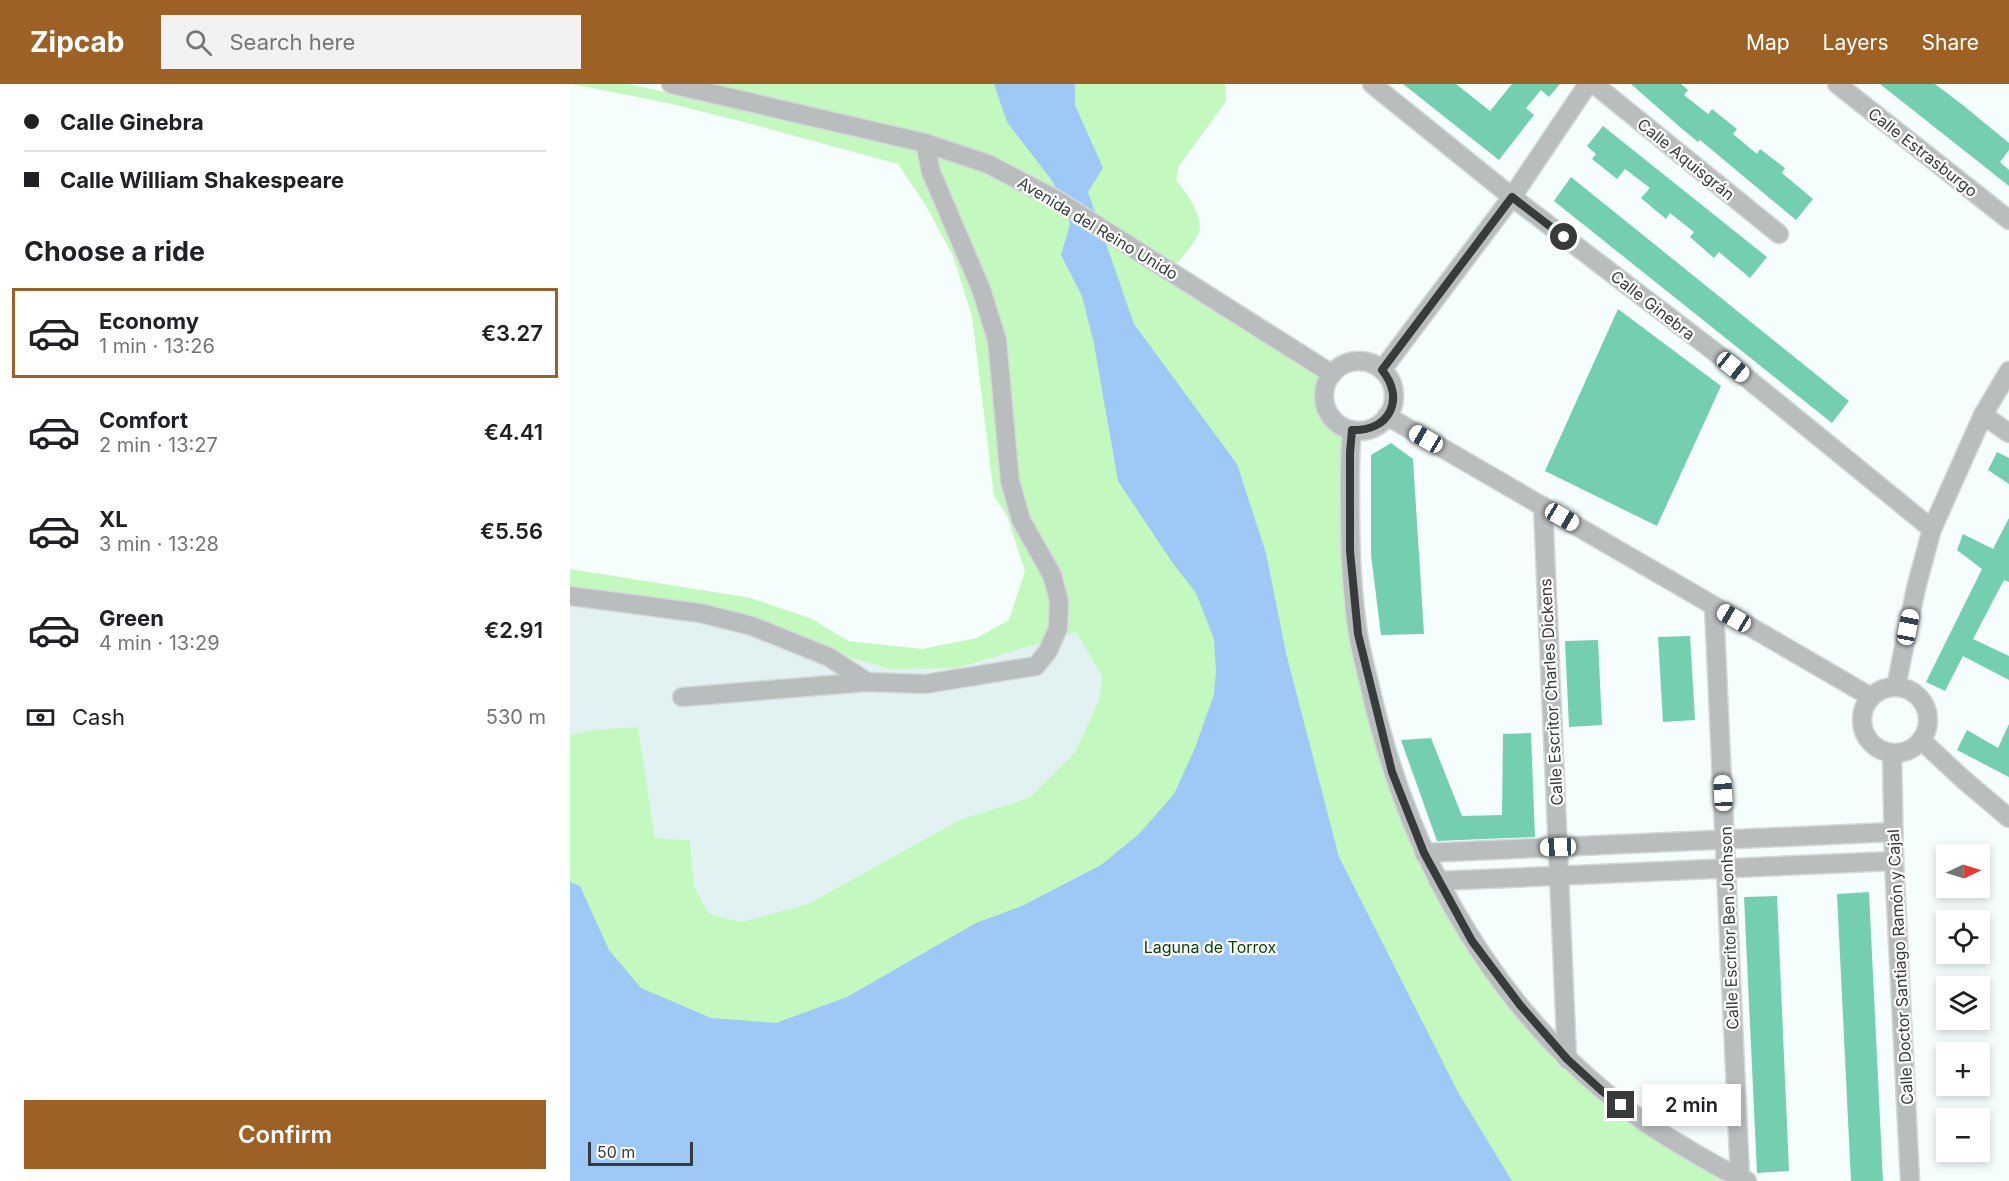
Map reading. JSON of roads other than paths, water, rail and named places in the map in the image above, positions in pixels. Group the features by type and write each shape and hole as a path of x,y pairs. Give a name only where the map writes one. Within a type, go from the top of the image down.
{"street":[{"name":"Avenida del Reino Unido","path":"670,84 925,143 988,164 1057,200 1332,374"},
{"name":"Calle Ginebra","path":"1372,84 1512,197 1714,352 1932,529"},
{"path":"1382,370 1512,197 1588,84"},
{"name":"Calle Aquisgrán","path":"1594,84 1779,234"},
{"name":"Calle Estrasburgo","path":"1837,84 2009,220"},
{"path":"682,697 867,682 925,684 1036,666 1048,651 1058,628 1059,601 1052,575 1021,520 1010,481 997,340 981,289 931,172 925,143"},
{"path":"1362,361 1382,370 1393,387 1394,397 1387,416 1372,429 1352,430 1341,426 1326,408 1324,396 1326,384 1332,374 1340,366 1362,361"},
{"path":"1896,687 1916,588 1932,529 1983,416 2009,371"},
{"path":"1387,416 1871,697"},
{"path":"1983,416 2009,433"},
{"path":"1352,430 1350,551 1358,634 1392,772 1424,853 1438,881 1472,941 1520,1005 1567,1059 1602,1091 1659,1133 1744,1179"},
{"name":"Calle Escritor Charles Dickens","path":"1543,506 1567,1059"},
{"path":"570,596 700,613 752,626 829,657 867,682"},
{"name":"Calle Escritor Ben Jonhson","path":"1714,606 1744,1179"},
{"path":"1896,687 1906,688 1915,693 1926,710 1928,721 1921,740 1908,750 1892,753 1873,745 1862,726 1862,716 1865,705 1878,691 1896,687"},
{"path":"1921,740 2009,818"},
{"name":"Calle Doctor Santiago Ramón y Cajal","path":"1892,753 1894,861 1910,1181"},
{"path":"1424,853 1893,832"},
{"path":"1438,881 1894,861"}],"water":[{"name":"Laguna de Torrox","path":"994,84 1075,84 1075,105 1103,168 1088,192 1134,324 1237,464 1266,553 1286,653 1339,857 1458,1092 1512,1181 570,1181 570,882 580,886 609,950 641,988 711,1018 776,1023 847,997 976,923 1022,906 1101,865 1139,834 1174,794 1195,748 1214,694 1216,671 1214,639 1196,593 1174,565 1118,481 1094,344 1082,296 1061,255 1070,224 1053,182 1007,122"}]}
